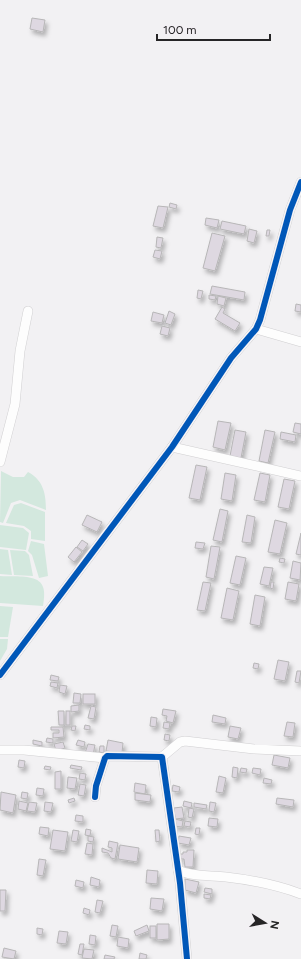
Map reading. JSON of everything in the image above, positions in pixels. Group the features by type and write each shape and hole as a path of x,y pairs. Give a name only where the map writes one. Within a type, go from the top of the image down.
{"street":[{"path":"0,675 172,447 231,358 256,328 260,320 290,210 301,182"},
{"path":"0,462 15,404 20,351 28,311"},
{"path":"256,328 301,342"},
{"path":"172,447 301,476"},
{"path":"0,750 24,750 104,758 108,756 162,757 180,742 185,741 254,749 301,751"},
{"path":"162,757 178,870 187,959"},
{"path":"95,797 96,786 104,758"},
{"path":"178,870 185,873 228,877 277,885 301,894"}],"green space":[{"path":"1,471 13,477 24,477 28,472 33,475 43,488 46,510 20,500 11,503 3,523 0,522"},
{"path":"21,503 45,512 45,541 31,539 31,531 24,526 6,523 14,505"},
{"path":"0,525 23,528 29,533 26,550 0,547"},
{"path":"31,541 44,544 48,576 39,578 32,555 28,551"},
{"path":"0,549 8,550 12,575 0,574"},
{"path":"10,550 25,551 29,555 33,576 14,575"},
{"path":"0,576 24,577 36,580 44,589 43,606 0,603"},
{"path":"0,606 13,607 8,637 0,637"},
{"path":"0,639 8,639 7,649 0,661"}],"building":[{"path":"32,18 45,20 43,32 30,29"},
{"path":"170,203 177,205 176,209 169,207"},
{"path":"158,206 168,207 163,228 153,226"},
{"path":"206,218 219,220 217,228 205,225"},
{"path":"222,221 246,226 244,234 220,229"},
{"path":"249,229 257,231 254,243 247,241"},
{"path":"267,230 270,230 269,236 266,236"},
{"path":"212,233 225,236 215,271 203,268"},
{"path":"157,237 163,238 161,248 156,247"},
{"path":"155,250 162,251 160,259 153,257"},
{"path":"212,286 245,292 244,300 210,294"},
{"path":"198,290 203,291 201,299 197,298"},
{"path":"209,295 216,296 215,300 209,299"},
{"path":"218,296 226,298 224,306 217,304"},
{"path":"296,304 301,305 301,312 295,311"},
{"path":"222,307 225,309 223,313 240,323 235,331 215,319"},
{"path":"169,311 175,314 171,325 165,323"},
{"path":"153,312 164,315 162,323 151,321"},
{"path":"162,326 170,328 168,336 160,334"},
{"path":"218,421 231,423 225,450 213,447"},
{"path":"295,423 301,424 301,434 293,432"},
{"path":"235,430 246,432 241,458 230,456"},
{"path":"265,430 275,432 268,463 259,461"},
{"path":"281,432 296,435 295,442 280,439"},
{"path":"196,465 207,467 200,500 189,498"},
{"path":"225,473 236,475 232,501 221,499"},
{"path":"260,473 270,475 265,502 254,500"},
{"path":"284,479 295,481 289,509 278,507"},
{"path":"220,509 228,511 222,542 213,540"},
{"path":"87,515 102,522 97,532 82,525"},
{"path":"247,515 255,517 251,543 242,542"},
{"path":"275,520 287,523 280,554 268,552"},
{"path":"301,533 301,555 296,554"},
{"path":"82,540 88,544 83,551 77,547"},
{"path":"196,542 205,543 203,549 195,548"},
{"path":"211,546 220,547 214,579 206,577"},
{"path":"76,547 82,552 74,562 68,557"},
{"path":"236,556 246,558 240,585 230,583"},
{"path":"280,558 285,559 284,563 279,562"},
{"path":"293,561 301,563 300,580 290,578"},
{"path":"264,567 273,568 269,586 260,584"},
{"path":"203,582 211,583 205,611 197,610"},
{"path":"271,582 274,582 273,589 270,588"},
{"path":"288,582 299,584 296,601 285,599"},
{"path":"227,588 239,591 233,620 221,618"},
{"path":"255,595 265,597 260,626 250,624"},
{"path":"278,660 289,662 285,681 274,679"},
{"path":"254,663 259,664 258,669 253,668"},
{"path":"297,671 301,671 299,683 295,682"},
{"path":"51,675 59,677 58,681 50,680"},
{"path":"51,682 58,683 57,688 50,686"},
{"path":"60,685 67,686 65,694 59,692"},
{"path":"74,693 81,694 80,703 73,703"},
{"path":"83,694 95,694 95,704 83,704"},
{"path":"79,705 79,711 71,712 71,706"},
{"path":"91,706 96,707 94,719 88,718"},
{"path":"163,709 176,711 173,723 166,721 167,716 162,715"},
{"path":"58,711 64,711 64,725 59,725"},
{"path":"66,711 70,711 70,725 66,725"},
{"path":"213,715 226,718 225,724 212,722"},
{"path":"151,717 157,718 156,727 150,726"},
{"path":"164,722 170,723 169,729 163,728"},
{"path":"287,722 295,723 293,737 284,736"},
{"path":"85,725 90,726 90,730 84,729"},
{"path":"72,726 76,726 75,731 71,730"},
{"path":"230,726 241,728 238,739 228,737"},
{"path":"51,727 63,727 64,737 53,738 53,733 59,733 59,730 51,730"},
{"path":"165,734 170,735 169,741 164,740"},
{"path":"47,738 53,739 53,743 46,742"},
{"path":"33,740 42,742 42,746 33,744"},
{"path":"78,740 85,742 84,747 76,745"},
{"path":"108,740 123,743 122,753 106,751"},
{"path":"63,742 65,748 56,751 54,744"},
{"path":"88,744 95,745 93,755 85,753"},
{"path":"100,746 104,746 104,753 99,752"},
{"path":"274,755 290,758 288,768 272,765"},
{"path":"19,760 25,761 24,768 18,767"},
{"path":"71,765 82,767 81,770 70,768"},
{"path":"45,766 51,767 50,770 44,769"},
{"path":"233,767 238,768 237,778 232,777"},
{"path":"241,768 247,769 246,773 240,772"},
{"path":"253,768 261,769 260,775 252,773"},
{"path":"61,771 61,789 55,789 55,772"},
{"path":"80,773 86,774 85,780 79,779"},
{"path":"219,776 226,778 223,793 216,792"},
{"path":"68,777 77,778 75,789 67,788"},
{"path":"264,778 272,780 271,784 263,783"},
{"path":"135,783 146,785 145,794 134,792"},
{"path":"80,784 86,785 84,796 78,795"},
{"path":"173,785 180,787 179,792 172,791"},
{"path":"37,788 44,789 43,796 36,795"},
{"path":"1,792 16,795 13,813 0,810"},
{"path":"22,792 28,793 27,799 21,798"},
{"path":"135,793 151,795 150,802 135,800"},
{"path":"74,798 75,801 69,803 68,800"},
{"path":"277,798 294,800 293,807 276,804"},
{"path":"19,801 28,803 26,811 18,809"},
{"path":"184,801 192,803 191,808 183,806"},
{"path":"29,802 37,803 35,812 27,811"},
{"path":"45,802 53,803 51,812 44,811"},
{"path":"210,802 216,803 214,812 209,811"},
{"path":"194,803 207,805 206,809 194,807"},
{"path":"182,807 184,818 175,819 174,808"},
{"path":"189,808 194,809 192,818 188,817"},
{"path":"76,815 83,816 83,822 75,821"},
{"path":"209,818 218,819 217,827 208,826"},
{"path":"175,819 183,821 182,827 174,826"},
{"path":"185,821 191,822 190,827 184,826"},
{"path":"40,827 49,828 48,836 39,834"},
{"path":"196,828 200,828 199,835 195,834"},
{"path":"86,829 91,830 90,836 85,835"},
{"path":"53,830 68,832 65,851 50,849"},
{"path":"73,830 79,831 77,842 71,841"},
{"path":"155,830 159,830 160,841 156,842"},
{"path":"88,836 94,837 93,842 88,841"},
{"path":"179,836 191,838 189,845 178,843"},
{"path":"109,841 118,843 115,859 111,858 108,853 102,852 102,848 112,852 112,848 108,847"},
{"path":"87,843 93,844 92,855 85,854"},
{"path":"120,845 139,848 137,862 118,859"},
{"path":"187,850 194,850 193,867 185,867 184,859 179,859 179,854 187,852"},
{"path":"39,859 46,860 43,876 37,875"},
{"path":"147,870 158,871 157,884 146,883"},
{"path":"91,877 100,880 99,887 90,885"},
{"path":"185,879 199,882 196,893 185,890"},
{"path":"76,880 84,882 83,888 75,886"},
{"path":"205,888 212,889 212,894 204,892"},
{"path":"0,890 6,890 5,911 0,911"},
{"path":"204,894 211,895 210,899 204,898"},
{"path":"151,898 164,899 162,911 150,909"},
{"path":"97,900 103,901 100,913 95,912"},
{"path":"84,908 90,910 89,915 83,913"},
{"path":"157,924 169,924 169,939 157,940"},
{"path":"112,925 118,926 116,937 110,936"},
{"path":"147,925 149,931 136,936 134,931"},
{"path":"150,926 156,926 156,938 150,938"},
{"path":"37,928 43,929 42,935 37,934"},
{"path":"59,931 68,932 66,944 57,943"},
{"path":"90,935 96,936 95,945 89,944"},
{"path":"118,937 129,939 128,948 117,946"},
{"path":"80,944 84,944 82,955 78,954"},
{"path":"4,948 16,951 14,959 2,957"},
{"path":"84,949 94,950 92,959 82,958"},
{"path":"140,953 147,955 146,959 139,959"},
{"path":"105,955 115,957 114,959 104,959"}],"cycle path":[{"path":"0,675 172,447 231,358 256,329 260,320 290,210 301,182"},
{"path":"95,797 96,786 107,756 162,757 180,883 187,959"}]}
